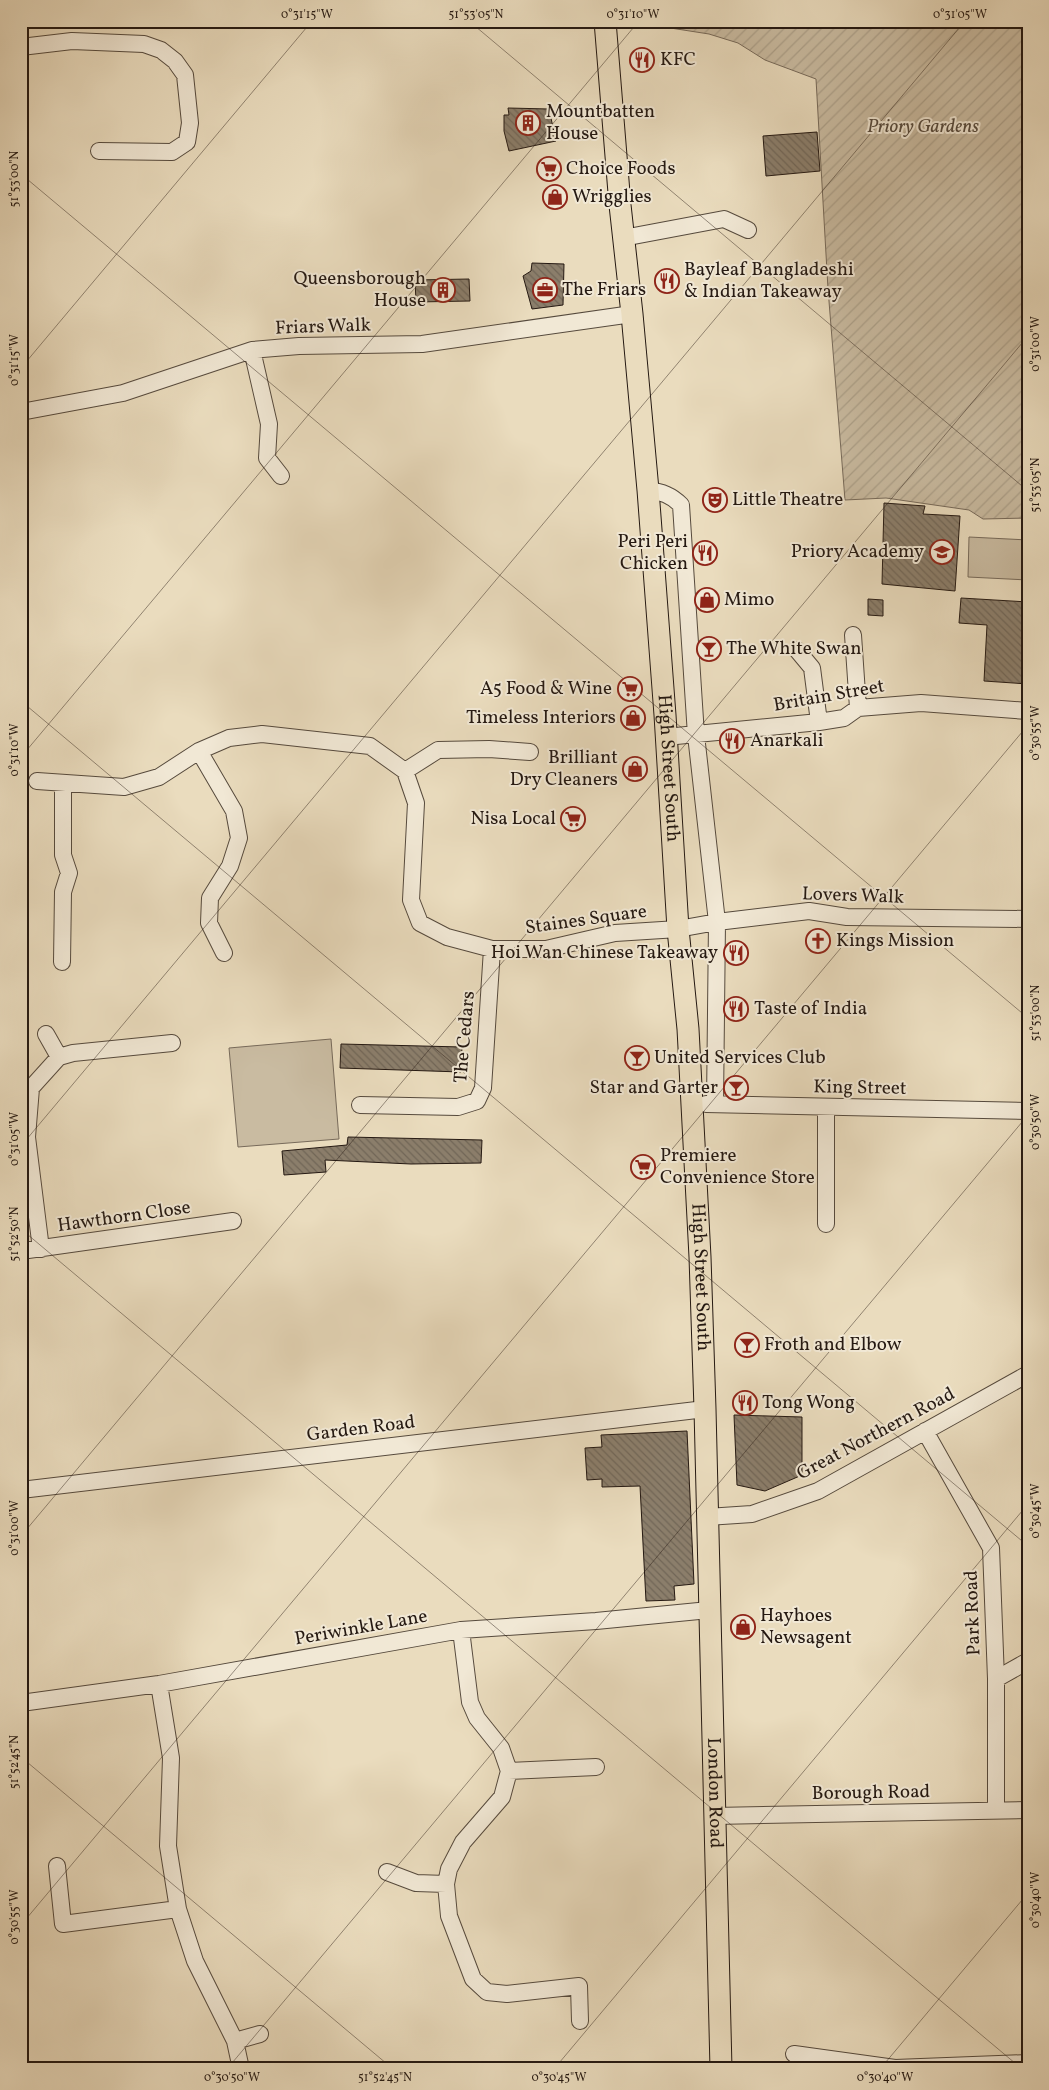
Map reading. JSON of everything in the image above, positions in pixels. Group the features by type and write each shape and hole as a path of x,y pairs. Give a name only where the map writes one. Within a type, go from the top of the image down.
{"main road":[{"name":"High Street South","path":"604,21 648,490 678,929 688,1029 705,1409 707,1517"},
{"name":"London Road","path":"707,1517 721,2069"}],"street":[{"path":"21,47 72,41 144,44 161,50 176,61 185,75 190,123 188,142 172,152 99,151"},
{"path":"623,238 724,219 748,230"},
{"name":"Friars Walk","path":"21,412 123,392 252,350 299,346 422,344 632,314"},
{"path":"252,350 269,424 267,458 281,476"},
{"path":"648,490 664,492 672,496 681,505 696,735 716,922 715,1104"},
{"path":"853,635 858,708"},
{"path":"797,650 812,668 819,722"},
{"name":"Britain Street","path":"666,737 819,722 844,718 858,708 921,703 1028,711"},
{"path":"37,781 124,787 159,777 199,752 229,738 262,734 370,746 405,771 438,750 489,749 530,752"},
{"path":"199,752 234,811 239,838 230,866 210,898 209,924 224,953"},
{"name":"Staines Square","path":"405,771 416,803 411,900 420,923 447,937 492,948 546,949 615,933 678,929"},
{"path":"62,962 63,892 69,873 63,855 64,784"},
{"name":"Lovers Walk","path":"678,929 716,922 809,911 847,917 1028,919"},
{"name":"The Cedars","path":"360,1106 458,1107 477,1101 484,1088 492,948"},
{"path":"46,1034 59,1057"},
{"path":"41,1249 27,1137 31,1088 59,1057 72,1053 172,1044"},
{"name":"King Street","path":"692,1103 826,1108 1028,1111"},
{"path":"826,1108 826,1224"},
{"name":"Hawthorn Close","path":"21,1251 233,1221"},
{"name":"Great Northern Road","path":"707,1517 752,1514 818,1492 1028,1374"},
{"name":"Garden Road","path":"21,1490 705,1409"},
{"name":"Park Road","path":"926,1432 991,1548 996,1679 996,1811"},
{"name":"Periwinkle Lane","path":"21,1703 159,1684 461,1630 596,1621 709,1610"},
{"path":"461,1630 470,1702 477,1718 501,1748 509,1771 502,1797 463,1842 448,1870 446,1884 449,1916 473,1979 487,1992 507,1994 578,1986 580,2021"},
{"path":"996,1679 1028,1661"},
{"path":"159,1684 171,1758 168,1846 178,1909 195,1961 236,2041 241,2069"},
{"path":"509,1771 596,1767"},
{"name":"Borough Road","path":"714,1816 1028,1810"},
{"path":"57,1866 63,1924 178,1909"},
{"path":"386,1872 416,1883 446,1884"},
{"path":"236,2041 260,2034"},
{"path":"794,2054 894,2068 1028,2063"}],"green space":[{"name":"Priory Gardens","path":"665,21 1028,21 1028,518 983,519 969,510 886,498 845,500 828,289 816,79 765,60 738,43 709,34 664,27"},
{"path":"969,537 1028,540 1028,580 968,577"},
{"path":"331,1039 339,1139 238,1147 229,1048"}],"building":[{"name":"Mountbatten House","path":"508,108 549,109 556,141 509,151 504,131 504,115 509,115"},
{"path":"817,132 820,171 766,176 763,136"},
{"name":"The Friars","path":"532,263 564,264 563,305 532,309 523,276 531,271"},
{"name":"Queensborough House","path":"469,279 470,301 416,302 415,280"},
{"path":"884,503 925,506 923,514 960,516 955,591 882,584"},
{"path":"961,598 1028,602 1028,684 984,681 987,625 959,623"},
{"path":"868,599 883,600 883,616 868,615"},
{"path":"341,1044 462,1047 461,1072 340,1068"},
{"path":"348,1137 482,1140 481,1163 411,1164 325,1160 326,1172 284,1175 282,1151 347,1145"},
{"path":"734,1415 802,1417 802,1475 765,1491 737,1485"},
{"path":"687,1431 694,1584 674,1586 675,1600 646,1601 640,1486 602,1487 602,1479 587,1480 585,1448 602,1447 601,1435"}],"place":[{"name":"KFC","path":"642,60"},
{"name":"Mountbatten House","path":"528,123"},
{"name":"Choice Foods","path":"549,169"},
{"name":"Wrigglies","path":"555,197"},
{"name":"Bayleaf Bangladeshi & Indian Takeaway","path":"667,281"},
{"name":"Queensborough House","path":"443,290"},
{"name":"The Friars","path":"545,290"},
{"name":"Little Theatre","path":"715,500"},
{"name":"Priory Academy","path":"942,552"},
{"name":"Peri Peri Chicken","path":"705,553"},
{"name":"Mimo","path":"707,600"},
{"name":"The White Swan","path":"709,649"},
{"name":"A5 Food & Wine","path":"630,689"},
{"name":"Timeless Interiors","path":"633,718"},
{"name":"Anarkali","path":"732,741"},
{"name":"Brilliant Dry Cleaners","path":"635,769"},
{"name":"Nisa Local","path":"573,819"},
{"name":"Kings Mission","path":"818,941"},
{"name":"Hoi Wan Chinese Takeaway","path":"736,953"},
{"name":"Taste of India","path":"736,1009"},
{"name":"United Services Club","path":"637,1058"},
{"name":"Star and Garter","path":"736,1088"},
{"name":"Premiere Convenience Store","path":"643,1167"},
{"name":"Froth and Elbow","path":"747,1345"},
{"name":"Tong Wong","path":"745,1403"},
{"name":"Hayhoes Newsagent","path":"743,1627"}]}
